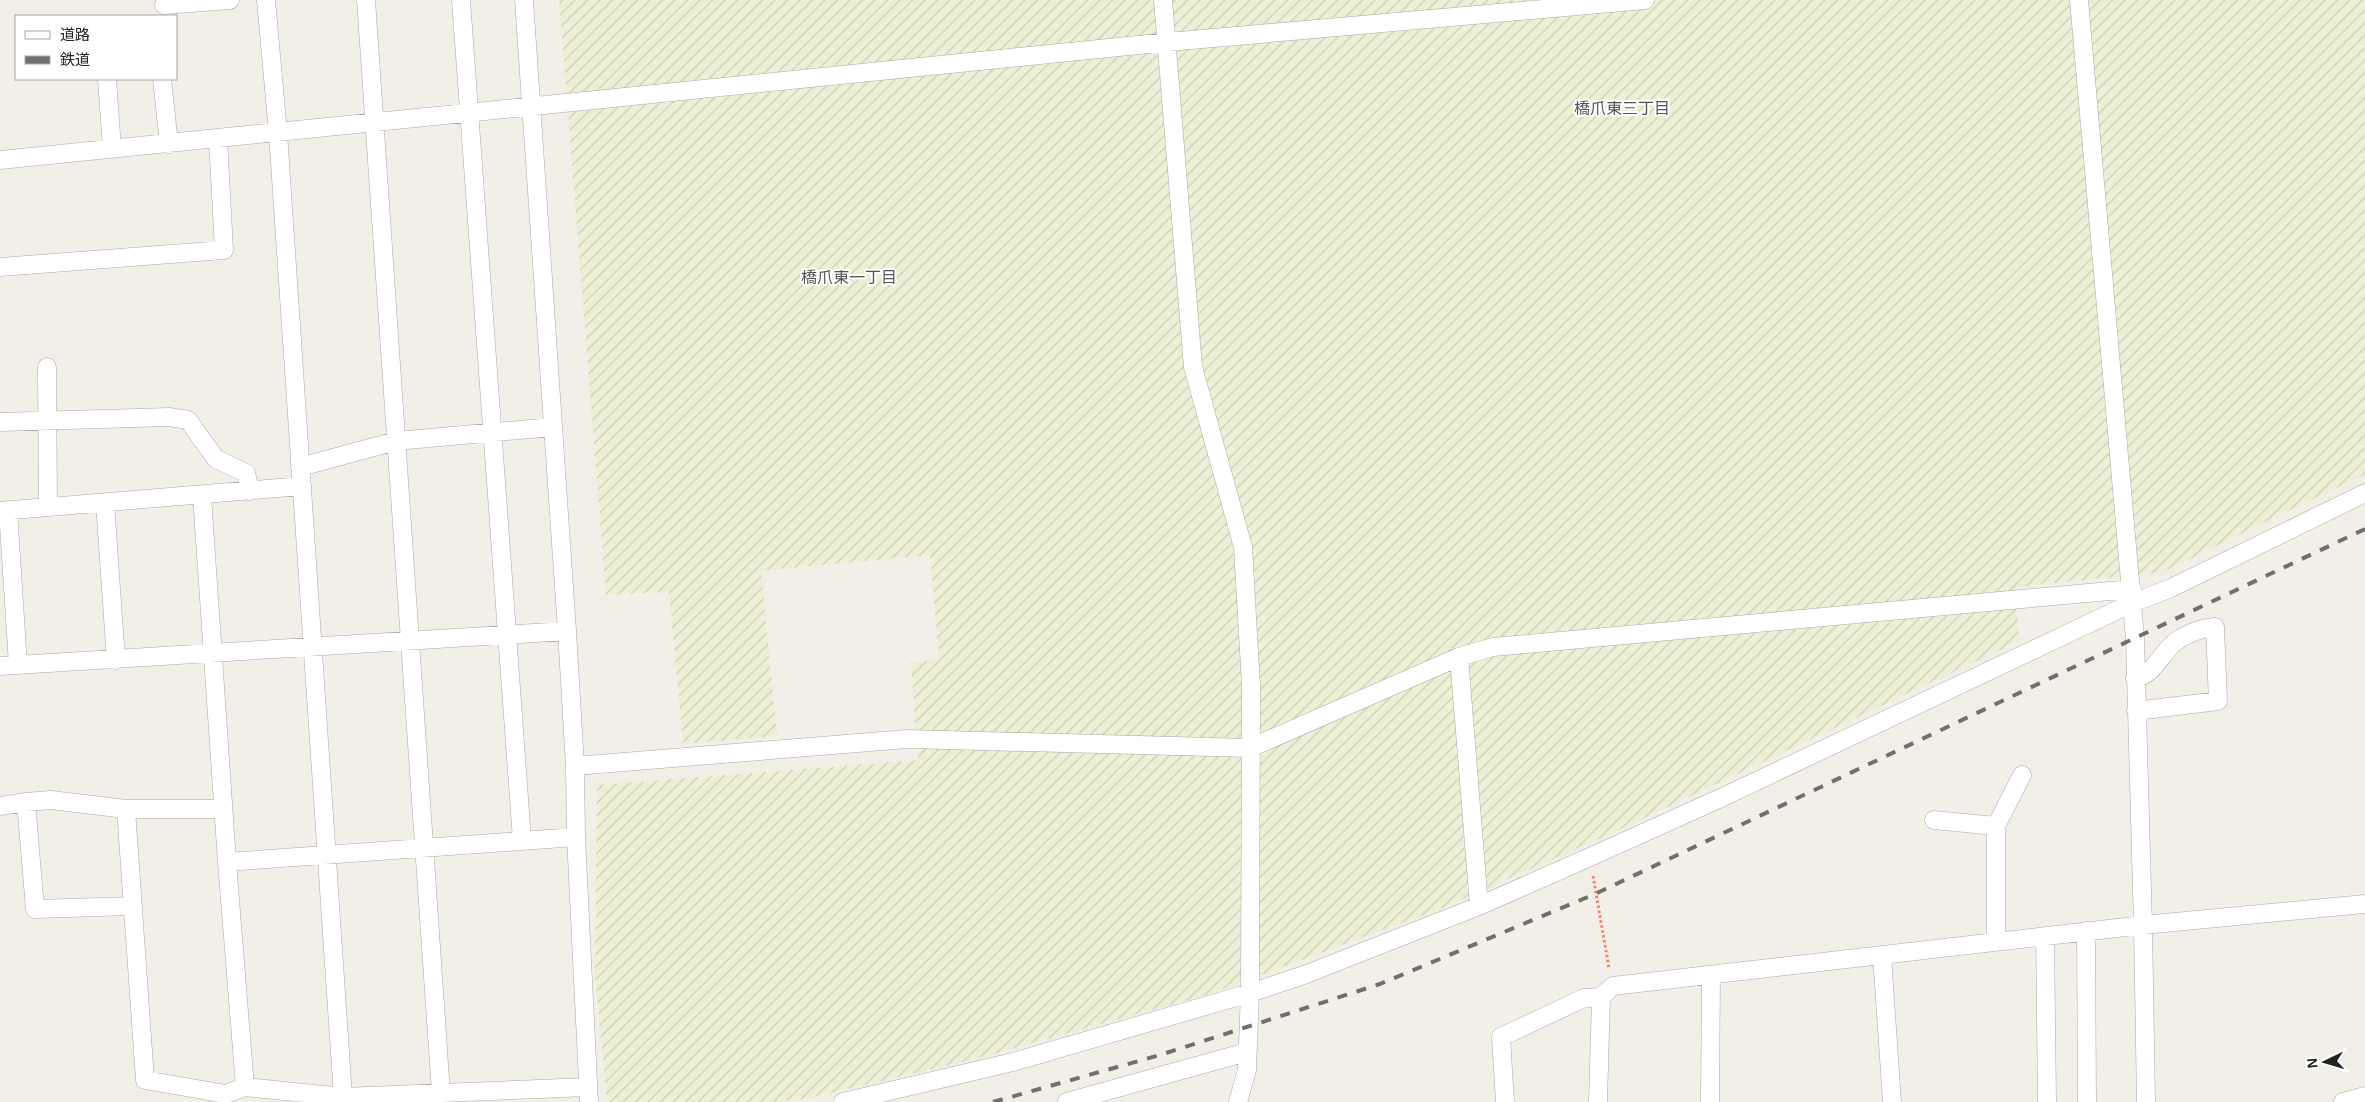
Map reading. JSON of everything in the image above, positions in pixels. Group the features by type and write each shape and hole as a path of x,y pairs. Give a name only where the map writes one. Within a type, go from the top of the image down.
{"street":[{"path":"164,6 230,0"},
{"path":"266,0 278,133 343,1097"},
{"path":"366,0 441,1093"},
{"path":"461,0 522,840"},
{"path":"126,809 146,1080 221,1098 246,1087 343,1097 441,1093 588,1095 576,837 575,766 524,0"},
{"path":"1162,0 1168,42 1193,367 1243,547 1251,686 1250,993 1247,1070 1238,1102"},
{"path":"0,160 1168,42 1645,0"},
{"path":"2079,0 2135,638 2146,1102"},
{"path":"107,80 112,149"},
{"path":"162,80 169,144"},
{"path":"0,267 224,250 218,139"},
{"path":"47,367 48,507"},
{"path":"0,422 169,417 188,420 216,459 246,473 250,491"},
{"path":"300,467 396,441 553,427"},
{"path":"18,665 4,510 202,496 302,486"},
{"path":"575,766 907,739 1250,748 1459,657 1492,647 2132,596 2171,588 2365,493"},
{"path":"202,496 223,809 246,1087"},
{"path":"105,503 116,660"},
{"path":"843,1102 1012,1062 1250,993 1304,975 1479,906 1723,797 2132,596"},
{"path":"2135,678 2143,677 2173,644 2203,628 2215,627 2218,701 2136,710"},
{"path":"0,666 213,655 410,640 567,631"},
{"path":"1459,657 1479,906"},
{"path":"1996,942 1996,826 2022,775"},
{"path":"0,806 51,800 126,809 223,809"},
{"path":"26,802 36,909 132,906"},
{"path":"1934,820 1996,826"},
{"path":"227,862 424,846 576,837"},
{"path":"1505,1102 1501,1037 1584,998 1607,991 1711,974 2143,925 2365,904"},
{"path":"2086,932 2087,1102"},
{"path":"2045,936 2047,1102"},
{"path":"1882,955 1892,1102"},
{"path":"1710,1102 1711,974"},
{"path":"1598,1102 1607,991"},
{"path":"1066,1102 1248,1052"},
{"path":"2343,1102 2365,1096"}],"path":[{"path":"1590,857 1607,991"}],"green space":[{"path":"559,0 2365,0 2365,474 2163,572 2016,587 2019,641 1619,830 1445,907 1213,993 979,1058 810,1098 778,1102 607,1102 595,978 597,785 918,760 911,663 939,659 930,555 761,571 777,736 683,744 669,592 606,595"}],"railway":[{"path":"993,1102 1160,1055 1380,984 1595,894 2365,529"}],"district":[{"name":"橋爪東三丁目","path":"1622,108"},
{"name":"橋爪東一丁目","path":"849,277"}]}
